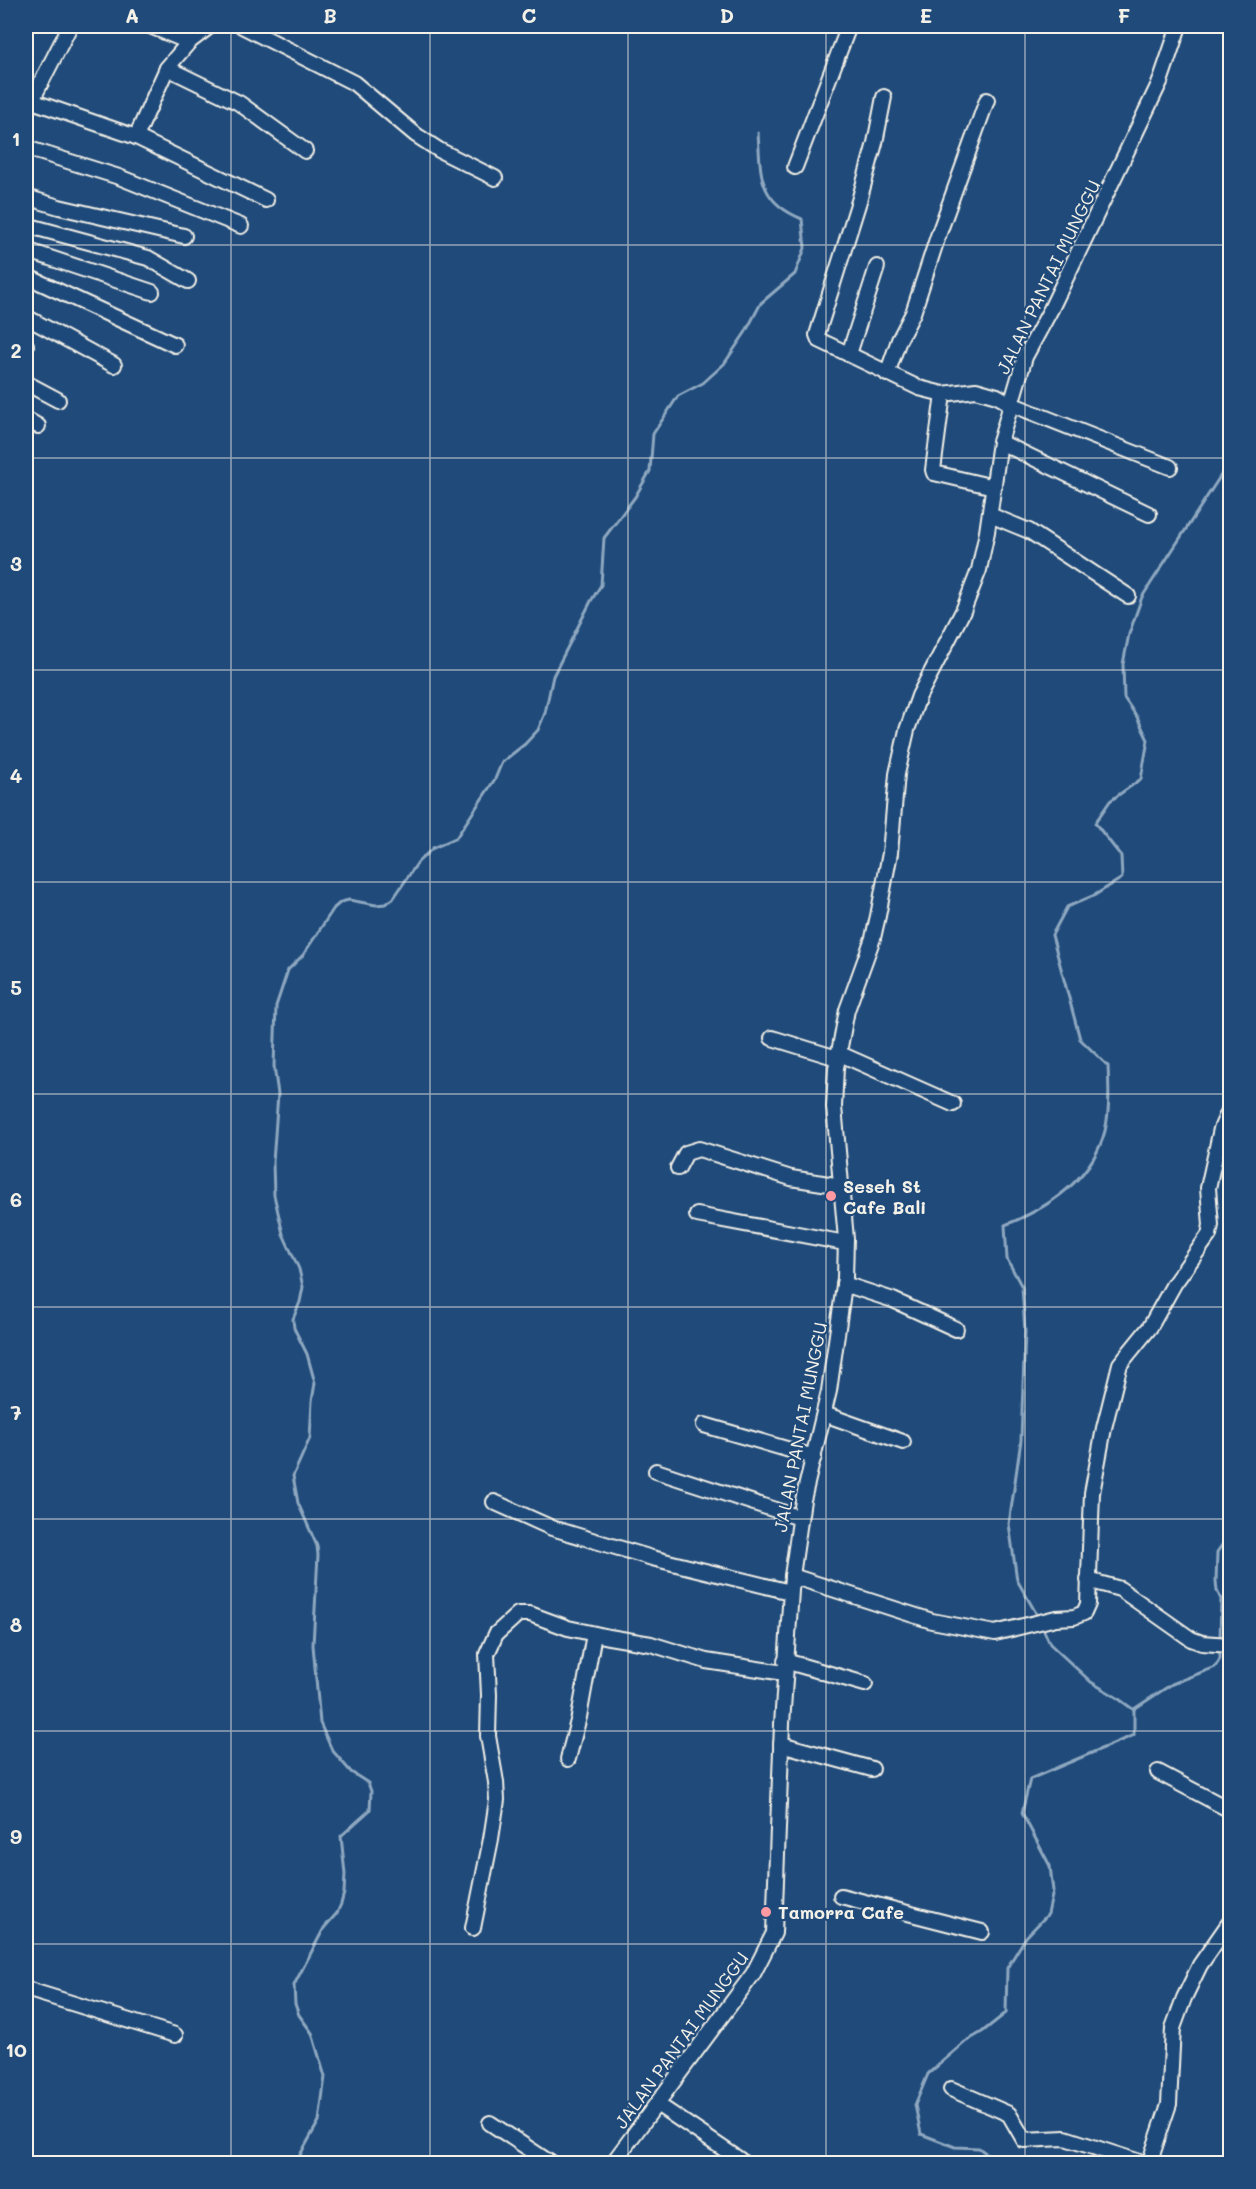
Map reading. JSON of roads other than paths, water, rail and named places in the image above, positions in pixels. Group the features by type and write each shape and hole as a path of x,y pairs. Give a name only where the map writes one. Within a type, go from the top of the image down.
{"street":[{"path":"70,26 27,104 136,137 266,200"},
{"path":"150,26 189,42"},
{"path":"136,137 167,68 189,42 210,26"},
{"path":"242,26 354,83 416,135 439,150 495,178"},
{"path":"795,167 849,26"},
{"name":"JALAN PANTAI MUNGGU","path":"612,2163 753,1974 771,1941 774,1925 790,1592 800,1518 824,1414 837,1341 844,1284 845,1243 834,1107 838,1055 848,1010 873,938 878,916 890,853 897,774 907,730 919,696 963,611 978,570 990,515 1000,442 1025,357 1056,299 1160,82 1179,26"},
{"path":"167,68 239,103 304,151"},
{"path":"884,97 866,178 817,335 819,340 919,388 943,394 976,390 997,396 1011,404 1170,467"},
{"path":"887,374 899,340 916,304 987,100"},
{"path":"26,148 119,177 241,226"},
{"path":"26,196 59,207 184,236"},
{"path":"26,225 148,258 188,281"},
{"path":"26,250 152,292"},
{"path":"849,354 877,267"},
{"path":"26,276 175,345"},
{"path":"26,317 114,365"},
{"path":"26,383 58,400"},
{"path":"943,394 934,473 994,487"},
{"path":"26,419 38,426"},
{"path":"1000,442 1149,514"},
{"path":"990,515 1029,531 1128,596"},
{"path":"772,1038 838,1055 953,1104"},
{"path":"792,1576 932,1621 995,1634 1084,1613 1088,1604 1092,1493 1104,1428 1120,1364 1150,1327 1174,1284 1209,1235 1211,1225 1208,1188 1221,1129 1230,1108"},
{"path":"678,1168 686,1153 699,1149 791,1178 841,1186"},
{"path":"697,1215 845,1243"},
{"path":"844,1284 893,1300 956,1329"},
{"path":"824,1414 903,1442"},
{"path":"704,1425 814,1457"},
{"path":"656,1471 800,1518"},
{"path":"494,1502 552,1528 652,1558 790,1592"},
{"path":"1088,1580 1120,1589 1191,1639 1202,1643 1230,1645"},
{"path":"473,1928 497,1800 488,1736 489,1647 496,1634 518,1614 523,1613 594,1634 651,1644 706,1661 785,1667 865,1684"},
{"path":"568,1759 579,1718 594,1634"},
{"path":"781,1744 872,1769"},
{"path":"1158,1772 1230,1810"},
{"path":"841,1896 982,1932"},
{"path":"951,2089 1009,2114 1024,2140 1065,2138 1147,2163 1169,2104 1173,2028 1200,1965 1230,1922"},
{"path":"26,1989 175,2035"},
{"path":"657,2104 740,2160"},
{"path":"490,2123 552,2163"}],"waterway":[{"path":"295,2164 319,2121 325,2077 312,2033 299,2015 295,2004 294,1985 324,1928 337,1913 341,1904 345,1874 341,1836 370,1810 371,1791 368,1783 351,1772 332,1750 320,1723 313,1645 318,1555 317,1546 298,1503 293,1476 310,1438 315,1383 307,1354 294,1328 293,1319 303,1287 299,1269 283,1234 274,1195 273,1162 278,1094 274,1066 276,1006 288,970 303,955 334,908 341,902 349,900 376,905 385,904 393,899 418,862 433,848 456,838 495,779 502,762 525,744 538,730 545,713 553,676 601,585 604,538 635,497 650,471 653,434 678,396 703,383 724,364 745,333 761,303 795,274 805,248 802,219 787,212 769,195 761,173 758,133"},
{"path":"1036,1613 1017,1580 1009,1524 1021,1440 1025,1331 1022,1287 1007,1259 1005,1225 1037,1210 1066,1190 1090,1164 1105,1131 1109,1098 1108,1066 1080,1039 1052,935 1067,907 1095,895 1122,878 1121,856 1095,823 1110,801 1141,779 1148,740 1137,717 1124,698 1123,664 1129,634 1142,597 1221,475 1230,457"},
{"path":"1220,1640 1221,1599 1216,1581 1217,1552 1222,1545 1230,1545"},
{"path":"1000,2164 979,2148 955,2147 921,2134 915,2105 928,2074 965,2042 1006,2013 1007,1968 1026,1937 1048,1914 1053,1891 1050,1866 1022,1813 1030,1779 1134,1735 1134,1710 1091,1682 1050,1644 1042,1626"},
{"path":"1134,1709 1172,1684 1215,1667 1220,1659 1220,1647"}],"place":[{"name":"Seseh St Cafe Bali","path":"831,1196"},
{"name":"Tamorra Cafe","path":"766,1912"}]}
